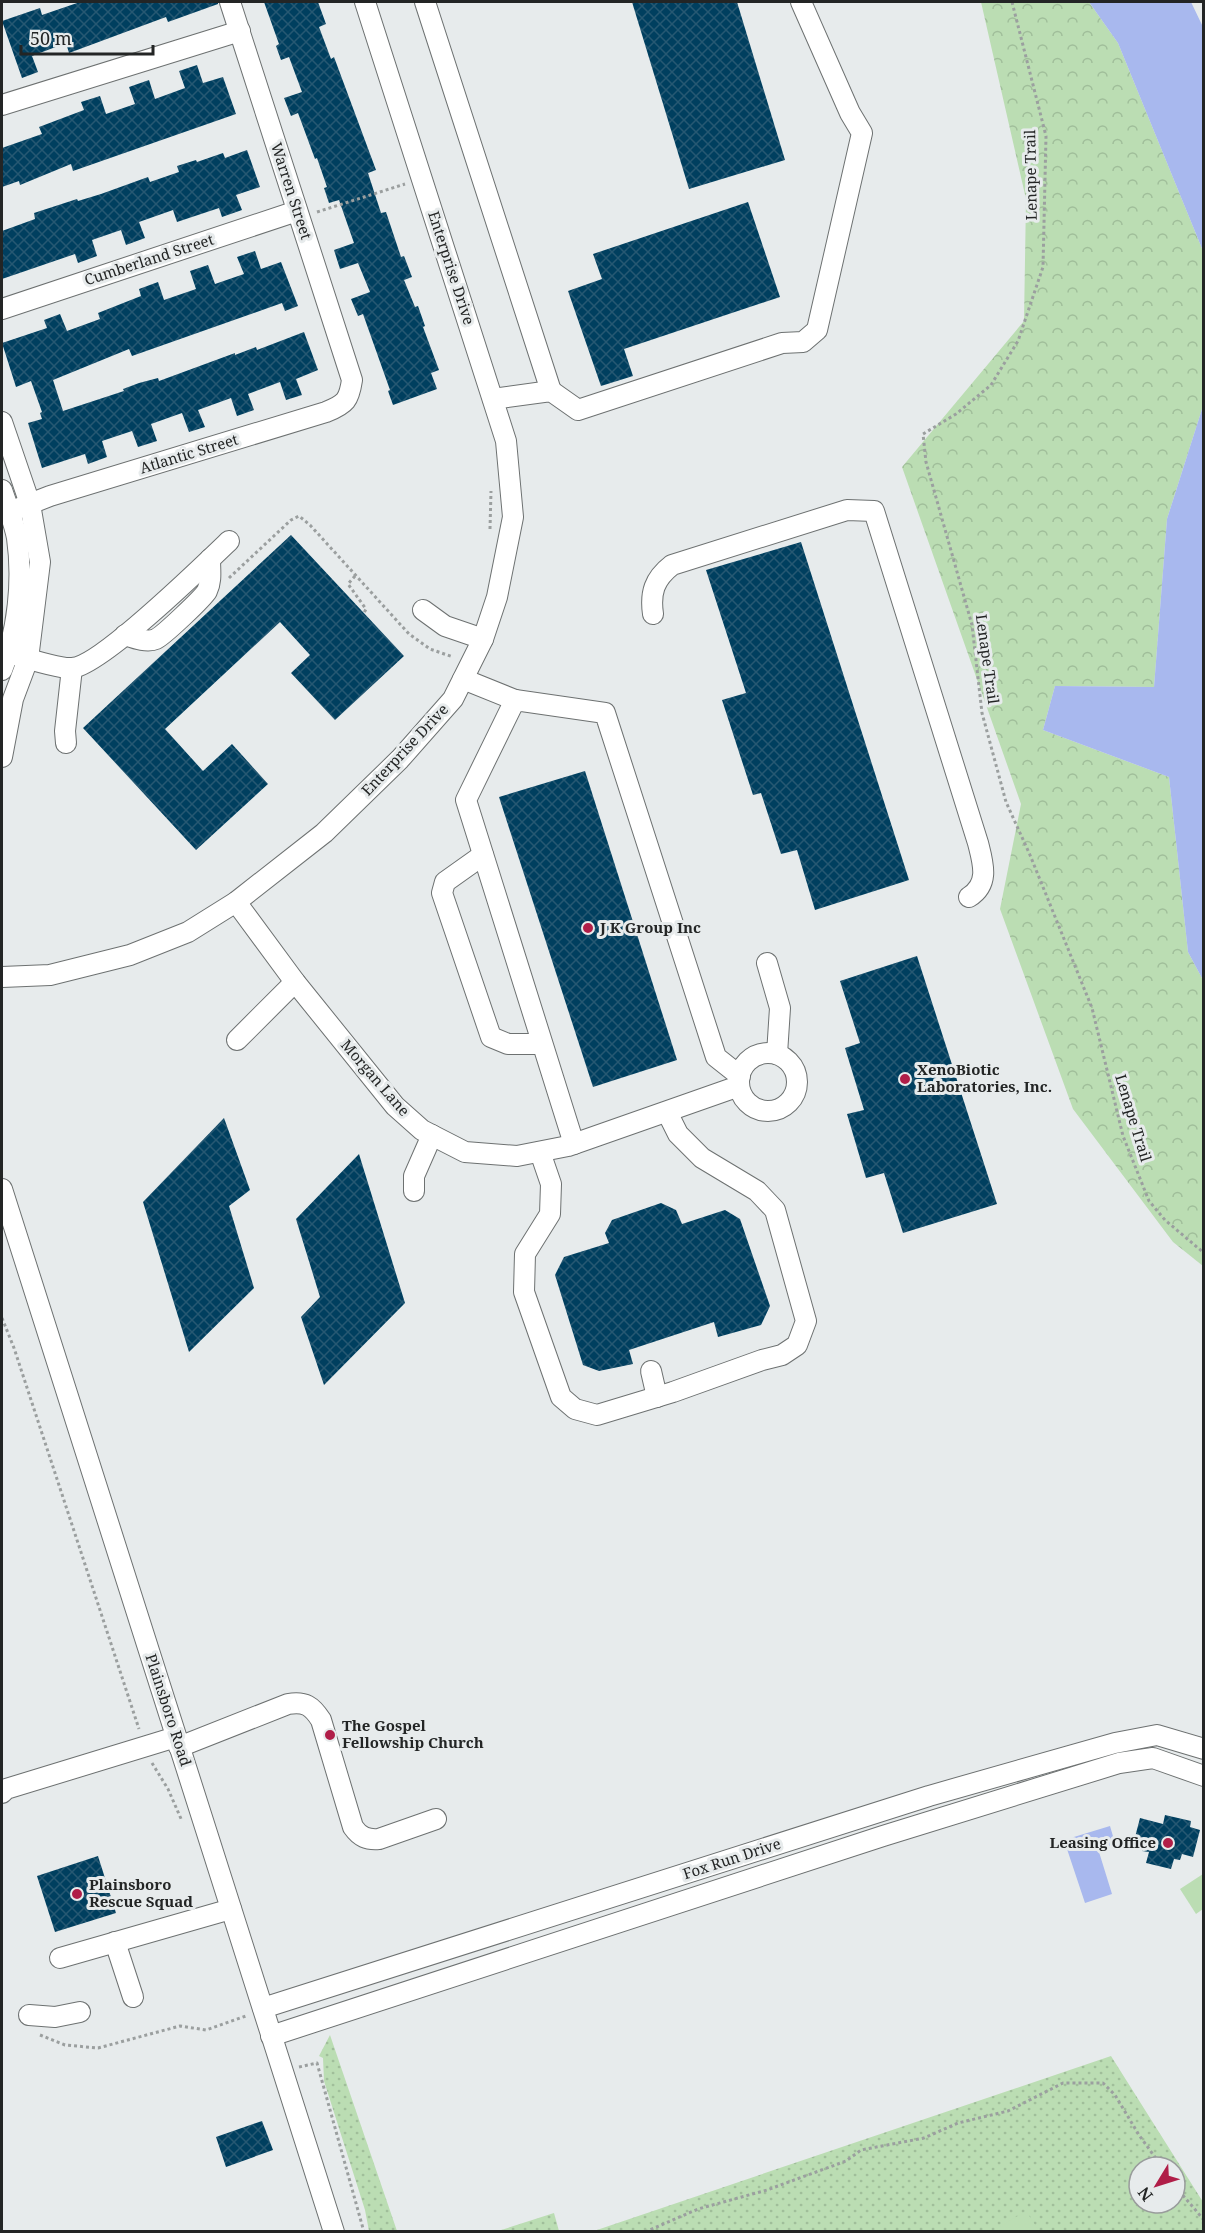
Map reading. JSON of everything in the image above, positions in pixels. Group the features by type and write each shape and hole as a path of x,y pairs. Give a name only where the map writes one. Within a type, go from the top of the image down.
{"street":[{"name":"Warren Street","path":"230,2 352,380"},
{"name":"Enterprise Drive","path":"2,977 51,975 130,955 188,932 236,902 324,833 400,759 453,699 463,680 474,636 497,597 513,517 506,441 365,2"},
{"path":"425,2 551,391 578,410 783,343 803,342 816,330 862,133 850,113 801,2"},
{"path":"2,105 240,31"},
{"name":"Cumberland Street","path":"2,309 299,218"},
{"name":"Atlantic Street","path":"9,512 50,496 339,407 349,398 352,380"},
{"path":"493,399 551,391"},
{"path":"2,422 30,504 40,562 28,659 13,699 2,757"},
{"path":"2,490 17,537 19,564 17,606 5,661 28,659 72,668 90,662 125,635 229,541"},
{"path":"653,614 651,598 654,585 661,573 672,565 847,510 874,511 978,843 984,869 982,884 969,897"},
{"path":"423,610 445,626 474,636"},
{"path":"66,743 65,731 72,668"},
{"path":"463,680 515,700 605,713 716,1057 739,1081 743,1097 756,1109 773,1111 783,1108 791,1101 798,1083 796,1073 786,1059 777,1054 764,1053 747,1062 739,1081"},
{"path":"515,700 466,800 574,1144"},
{"path":"483,855 445,882 442,892 491,1037 508,1044 542,1044"},
{"name":"Morgan Lane","path":"236,902 295,982 395,1106 422,1130 465,1152 517,1156 574,1144 666,1112 739,1081"},
{"path":"767,963 780,1008 777,1054"},
{"path":"237,1040 295,982"},
{"path":"540,1152 551,1184 550,1214 525,1254 524,1292 561,1397 575,1409 597,1414 657,1397 782,1355 797,1345 806,1321 775,1210 757,1191 702,1158 678,1134 666,1112"},
{"path":"414,1191 414,1176 432,1135"},
{"name":"Plainsboro Road","path":"2,1189 8,1236 178,1742 231,1909 251,2010 272,2036 334,2232"},
{"path":"651,1371 657,1397"},
{"path":"2,1793 6,1789 144,1746 178,1742 288,1704 305,1703 321,1720 353,1827 358,1834 371,1840 379,1839 436,1819"},
{"name":"Fox Run Drive","path":"251,2010 929,1796 1104,1746 1157,1735 1203,1749"},
{"name":"Fox Run Drive","path":"272,2036 838,1851 1119,1763 1154,1758 1203,1776"},
{"path":"60,1958 231,1909"},
{"path":"115,1942 133,1997"},
{"path":"29,2015 55,2017 80,2012"}],"path":[{"name":"Lenape Trail","path":"1012,2 1046,136 1044,267 1018,341 991,385 956,414 923,434 926,462 972,625 982,713 1006,802 1092,1008 1123,1136 1149,1201 1165,1220 1203,1253"},
{"path":"299,218 315,219 317,211 407,183 403,174"},
{"path":"490,488 490,536"},
{"path":"226,580 291,519 299,516 310,525 409,634 430,649 454,657 474,636"},
{"path":"356,576 348,584 366,609 364,613"},
{"path":"2,1318 14,1348 144,1746 168,1789 182,1822"},
{"path":"36,2034 65,2045 98,2048 180,2026 206,2030 251,2010 250,2025"},
{"path":"283,2070 317,2063 364,2232"},
{"path":"645,2232 698,2209 766,2190 846,2162 861,2150 924,2138 958,2123 1008,2111 1063,2083 1103,2083 1115,2096 1152,2155"},
{"path":"1187,2201 1203,2220"}],"green space":[{"path":"981,2 1089,2 1118,43 1203,251 1203,406 1167,519 1154,687 1055,686 1043,730 1169,777 1188,952 1203,980 1203,1266 1173,1242 1073,1109 1000,909 1021,804 902,467 1024,321 1026,199"},
{"path":"1203,1874 1203,1909 1196,1914 1180,1889"},
{"path":"330,2035 397,2231 369,2231 365,2210 324,2081 323,2058 319,2056"},
{"path":"1111,2056 1173,2155 1127,2155 1127,2215 1187,2215 1187,2177 1203,2202 1203,2232 591,2232"},
{"path":"1026,2211 1039,2231 993,2231"},
{"path":"554,2213 559,2231 498,2231"}],"water":[{"path":"1089,2 1191,2 1203,27 1203,251 1118,43"},
{"path":"1203,406 1203,980 1188,952 1169,777 1043,730 1055,686 1154,687 1167,519"},
{"path":"1110,1826 1115,1843 1099,1852 1112,1894 1085,1903 1064,1840"}],"building":[{"path":"80,2 218,2 218,4 168,22 166,17 69,53 66,43 32,56 38,72 22,78 2,21 40,8 42,15"},
{"path":"264,2 318,2 326,24 319,27 331,59 334,57 376,170 368,173 381,213 386,212 401,257 404,256 412,277 404,280 415,307 418,306 439,370 431,373 437,389 393,405 388,391 390,390 363,314 358,316 351,299 370,292 358,263 340,269 334,250 354,243 339,200 329,203 324,188 327,187 298,113 291,116 284,98 302,92 289,57 281,60 276,46 279,44"},
{"path":"632,2 737,2 785,160 689,189"},
{"path":"197,65 203,83 223,77 236,114 73,171 71,164 20,185 19,181 2,187 2,148 42,134 39,127 84,110 81,102 100,96 106,114 135,104 129,87 149,80 155,99 185,88 179,71"},
{"path":"247,150 260,187 236,195 242,210 222,217 219,208 177,222 173,210 139,222 145,238 126,245 121,230 92,240 97,256 78,263 75,254 2,279 2,231 35,219 34,213 101,194 148,177 150,182 179,172 177,166 196,160 197,162 223,153 225,158"},
{"path":"748,202 780,297 624,349 633,376 601,386 568,291 602,279 593,254"},
{"path":"255,251 261,269 281,262 298,306 285,311 282,303 132,356 129,349 53,380 63,411 124,391 123,389 139,383 158,378 159,381 235,353 235,355 256,347 257,350 304,332 318,370 296,379 302,395 286,400 280,382 248,394 254,410 237,416 231,398 198,410 205,427 189,432 182,413 151,424 157,441 138,447 132,431 102,441 107,457 88,464 85,454 42,468 28,423 42,419 40,413 42,412 31,381 16,387 2,343 47,328 44,320 60,314 67,331 100,319 98,313 141,296 139,289 158,282 164,300 196,289 190,271 208,265 215,284 244,274 237,257"},
{"path":"291,535 404,656 335,720 291,673 310,655 280,622 165,729 203,771 232,744 268,784 196,850 83,728"},
{"path":"801,542 909,880 815,910 797,850 781,854 761,793 753,795 722,700 746,693 706,570"},
{"name":"J K Group Inc","path":"585,771 677,1060 593,1087 499,797"},
{"name":"XenoBiotic Laboratories, Inc.","path":"917,956 997,1204 903,1233 884,1173 866,1178 847,1114 864,1110 845,1048 860,1043 840,981"},
{"path":"224,1118 250,1190 229,1206 254,1288 189,1352 143,1202"},
{"path":"359,1154 405,1303 324,1385 301,1317 320,1297 296,1219"},
{"path":"661,1203 676,1210 682,1224 725,1210 740,1219 770,1306 761,1325 718,1337 714,1322 629,1350 633,1364 599,1371 583,1365 555,1275 564,1257 609,1243 605,1233 612,1220"},
{"name":"Leasing Office","path":"1165,1815 1191,1821 1190,1827 1200,1830 1193,1857 1182,1854 1180,1860 1174,1859 1171,1869 1146,1863 1149,1852 1142,1851 1144,1844 1134,1841 1140,1818 1163,1824"},
{"name":"Plainsboro Rescue Squad","path":"98,1856 116,1913 55,1932 37,1876"},
{"path":"262,2121 273,2150 226,2167 216,2137"}],"place":[{"name":"J K Group Inc","path":"588,928"},
{"name":"XenoBiotic Laboratories, Inc.","path":"905,1079"},
{"name":"The Gospel Fellowship Church","path":"330,1735"},
{"name":"Leasing Office","path":"1168,1843"},
{"name":"Plainsboro Rescue Squad","path":"77,1894"}]}
